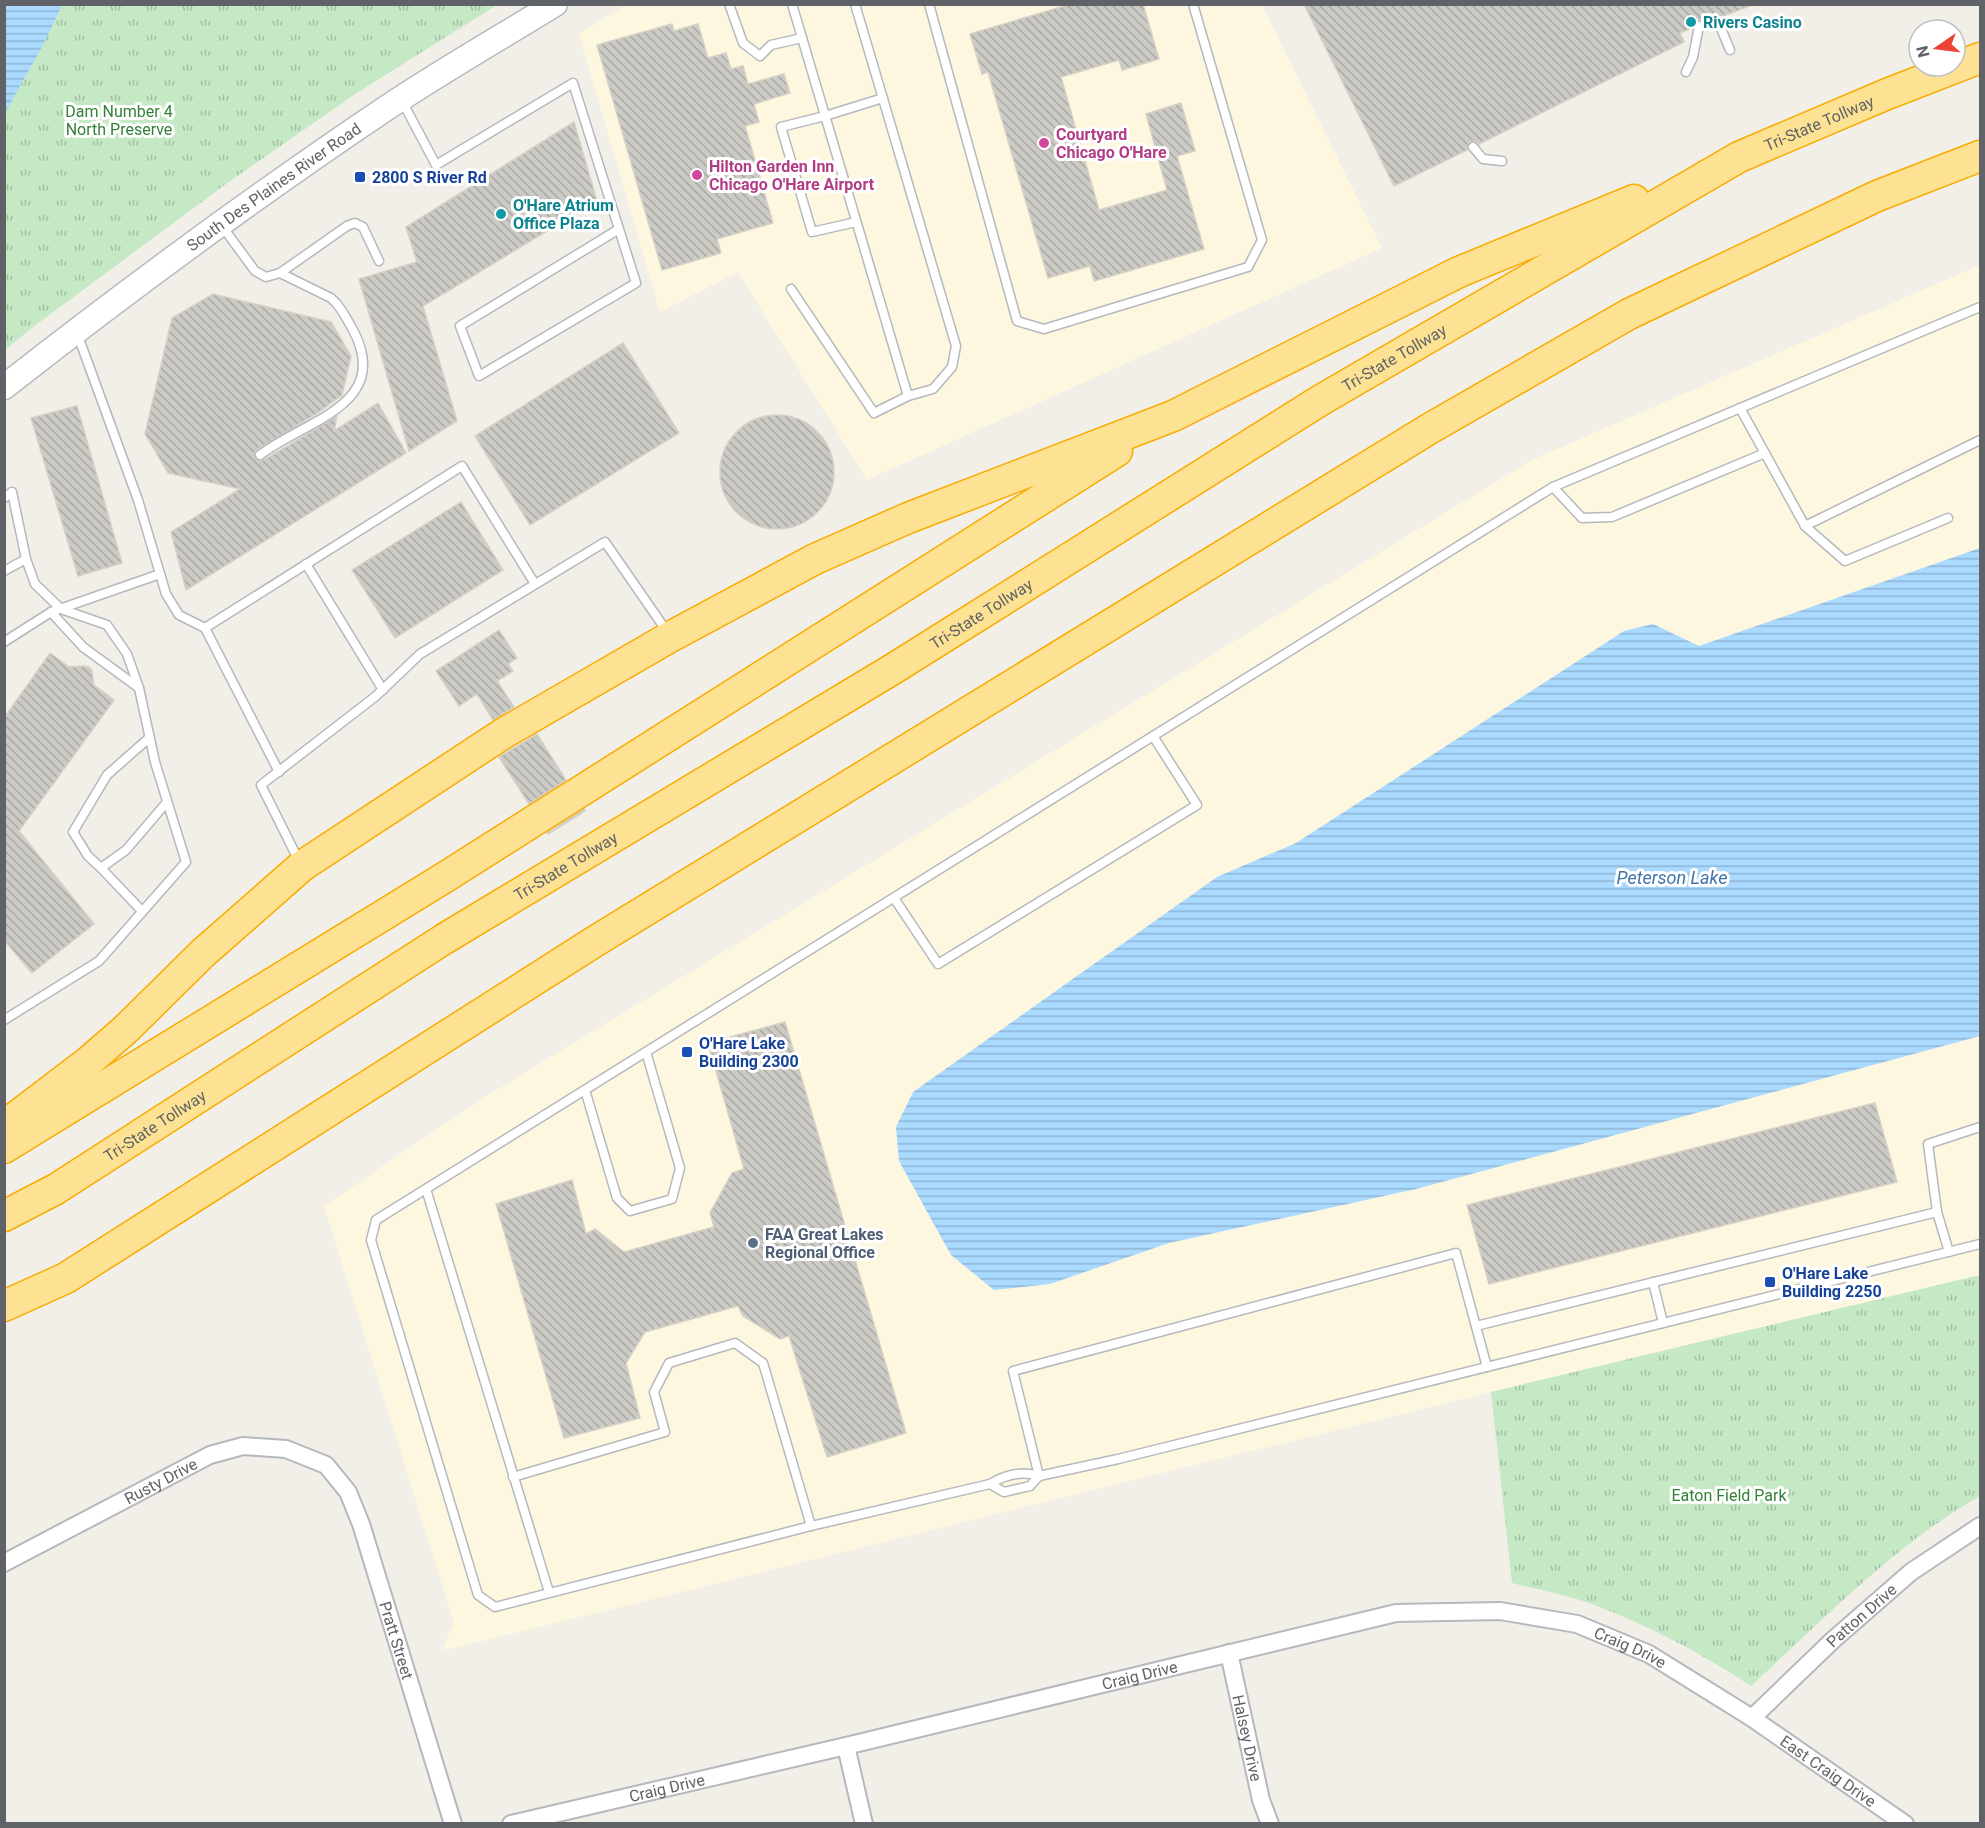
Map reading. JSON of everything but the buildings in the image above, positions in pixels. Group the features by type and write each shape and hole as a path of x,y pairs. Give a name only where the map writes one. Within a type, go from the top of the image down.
{"highway":[{"name":"Tri-State Tollway","path":"4,1216 56,1189 444,939 893,669 1321,400 1739,157 1887,94 1980,58"},
{"path":"4,1325 66,1278 604,935 1429,429 1629,314 1877,196 1980,156"},
{"path":"4,1125 88,1062 126,1029 202,953 302,867 504,733 670,637 815,558 908,518 1173,416 1460,272 1739,157"},
{"path":"4,1148 505,839 1173,416"},
{"path":"4,1306 66,1278"}],"main road":[{"name":"South Des Plaines River Road","path":"4,387 220,224 401,99 555,4"}],"street":[{"name":"Rusty Drive","path":"4,1563 210,1455 243,1446 286,1449 326,1465"},
{"name":"Pratt Street","path":"326,1465 348,1492 361,1524 453,1824"},
{"name":"Patton Drive","path":"1752,1718 1833,1640 1911,1572 1980,1526"},
{"name":"Craig Drive","path":"511,1824 846,1746 1396,1613 1500,1611 1577,1624 1649,1654 1752,1718"},
{"name":"Halsey Drive","path":"1229,1653 1261,1800 1270,1824"},
{"name":"East Craig Drive","path":"1752,1718 1905,1824"},
{"path":"846,1746 864,1824"}],"lane":[{"path":"729,4 743,43 760,56 771,45 801,38"},
{"path":"792,4 908,396"},
{"path":"791,289 874,413 908,396 933,389 952,367 956,346 855,4"},
{"path":"929,4 1017,321 1044,329 1248,267 1262,240 1193,4"},
{"path":"1717,19 1730,50"},
{"path":"1686,72 1693,57 1698,26"},
{"path":"401,99 436,165 573,83 619,229 636,283 479,376 460,326 619,229"},
{"path":"856,222 812,232 781,127 883,98"},
{"path":"1473,147 1483,159 1502,161"},
{"path":"220,224 255,271 266,277 280,273 347,226 355,223 363,227 379,261"},
{"path":"260,455 343,403 358,389 364,372 362,347 332,298 280,273"},
{"path":"1980,307 1552,487 376,1220 371,1240 478,1595 495,1608 549,1592 811,1526 990,1484 1002,1477 1027,1472 1039,1476 1118,1460 1980,1244"},
{"path":"76,331 138,500 166,594 179,615 205,628 279,772"},
{"path":"1740,408 1805,526 1845,561 1948,518"},
{"path":"1805,526 1980,440"},
{"path":"1552,487 1582,518 1612,517 1765,453"},
{"path":"205,628 462,466 535,584"},
{"path":"4,498 12,492 26,559 35,584 61,609 106,625 127,654 139,688 149,738 186,862 99,961 6,1017"},
{"path":"302,867 261,785 383,690 420,654 605,542 670,637"},
{"path":"4,571 26,559"},
{"path":"306,564 383,690"},
{"path":"4,642 51,612 160,574"},
{"path":"51,612 83,647 139,688"},
{"path":"894,898 938,964 1197,805 1153,736"},
{"path":"142,911 88,856 73,832 107,776 149,738"},
{"path":"101,868 126,850 167,802"},
{"path":"585,1090 617,1198 630,1211 672,1199 680,1168 646,1052"},
{"path":"1949,1252 1937,1212 1928,1144 1980,1127"},
{"path":"426,1189 549,1592"},
{"path":"1476,1326 1937,1212"},
{"path":"1039,1476 1013,1371 1456,1253 1487,1367"},
{"path":"1653,1282 1663,1323"},
{"path":"513,1477 665,1432 654,1392 669,1363 735,1343 763,1363 811,1526"},
{"path":"990,1484 1004,1492 1030,1486 1039,1476"}],"shaded area":[{"path":"627,4 1262,5 1382,248 867,480 738,272 660,312 579,34"},
{"path":"1980,265 1980,1275 1491,1392 442,1651 454,1623 324,1206 480,1100 1532,460"}],"green space":[{"name":"Dam Number 4 North Preserve","path":"5,5 497,5 355,94 226,184 5,350"},
{"name":"Eaton Field Park","path":"1980,1275 1980,1496 1948,1515 1889,1560 1751,1686 1654,1630 1613,1612 1563,1595 1512,1583 1491,1392"}],"water":[{"path":"5,4 62,5 43,45 5,113"},
{"name":"Peterson Lake","path":"1980,548 1980,1036 1416,1189 1169,1243 1050,1284 994,1290 951,1255 899,1161 896,1127 913,1092 1217,877 1296,843 1624,631 1653,624 1699,646"}],"place":[{"name":"Rivers Casino","path":"1691,22"},
{"name":"Courtyard Chicago O'Hare","path":"1044,143"},
{"name":"Hilton Garden Inn Chicago O'Hare Airport","path":"697,175"},
{"name":"2800 S River Rd","path":"360,177"},
{"name":"O'Hare Atrium Office Plaza","path":"501,214"},
{"name":"O'Hare Lake Building 2300","path":"687,1052"},
{"name":"FAA Great Lakes Regional Office","path":"753,1243"},
{"name":"O'Hare Lake Building 2250","path":"1770,1282"}]}
